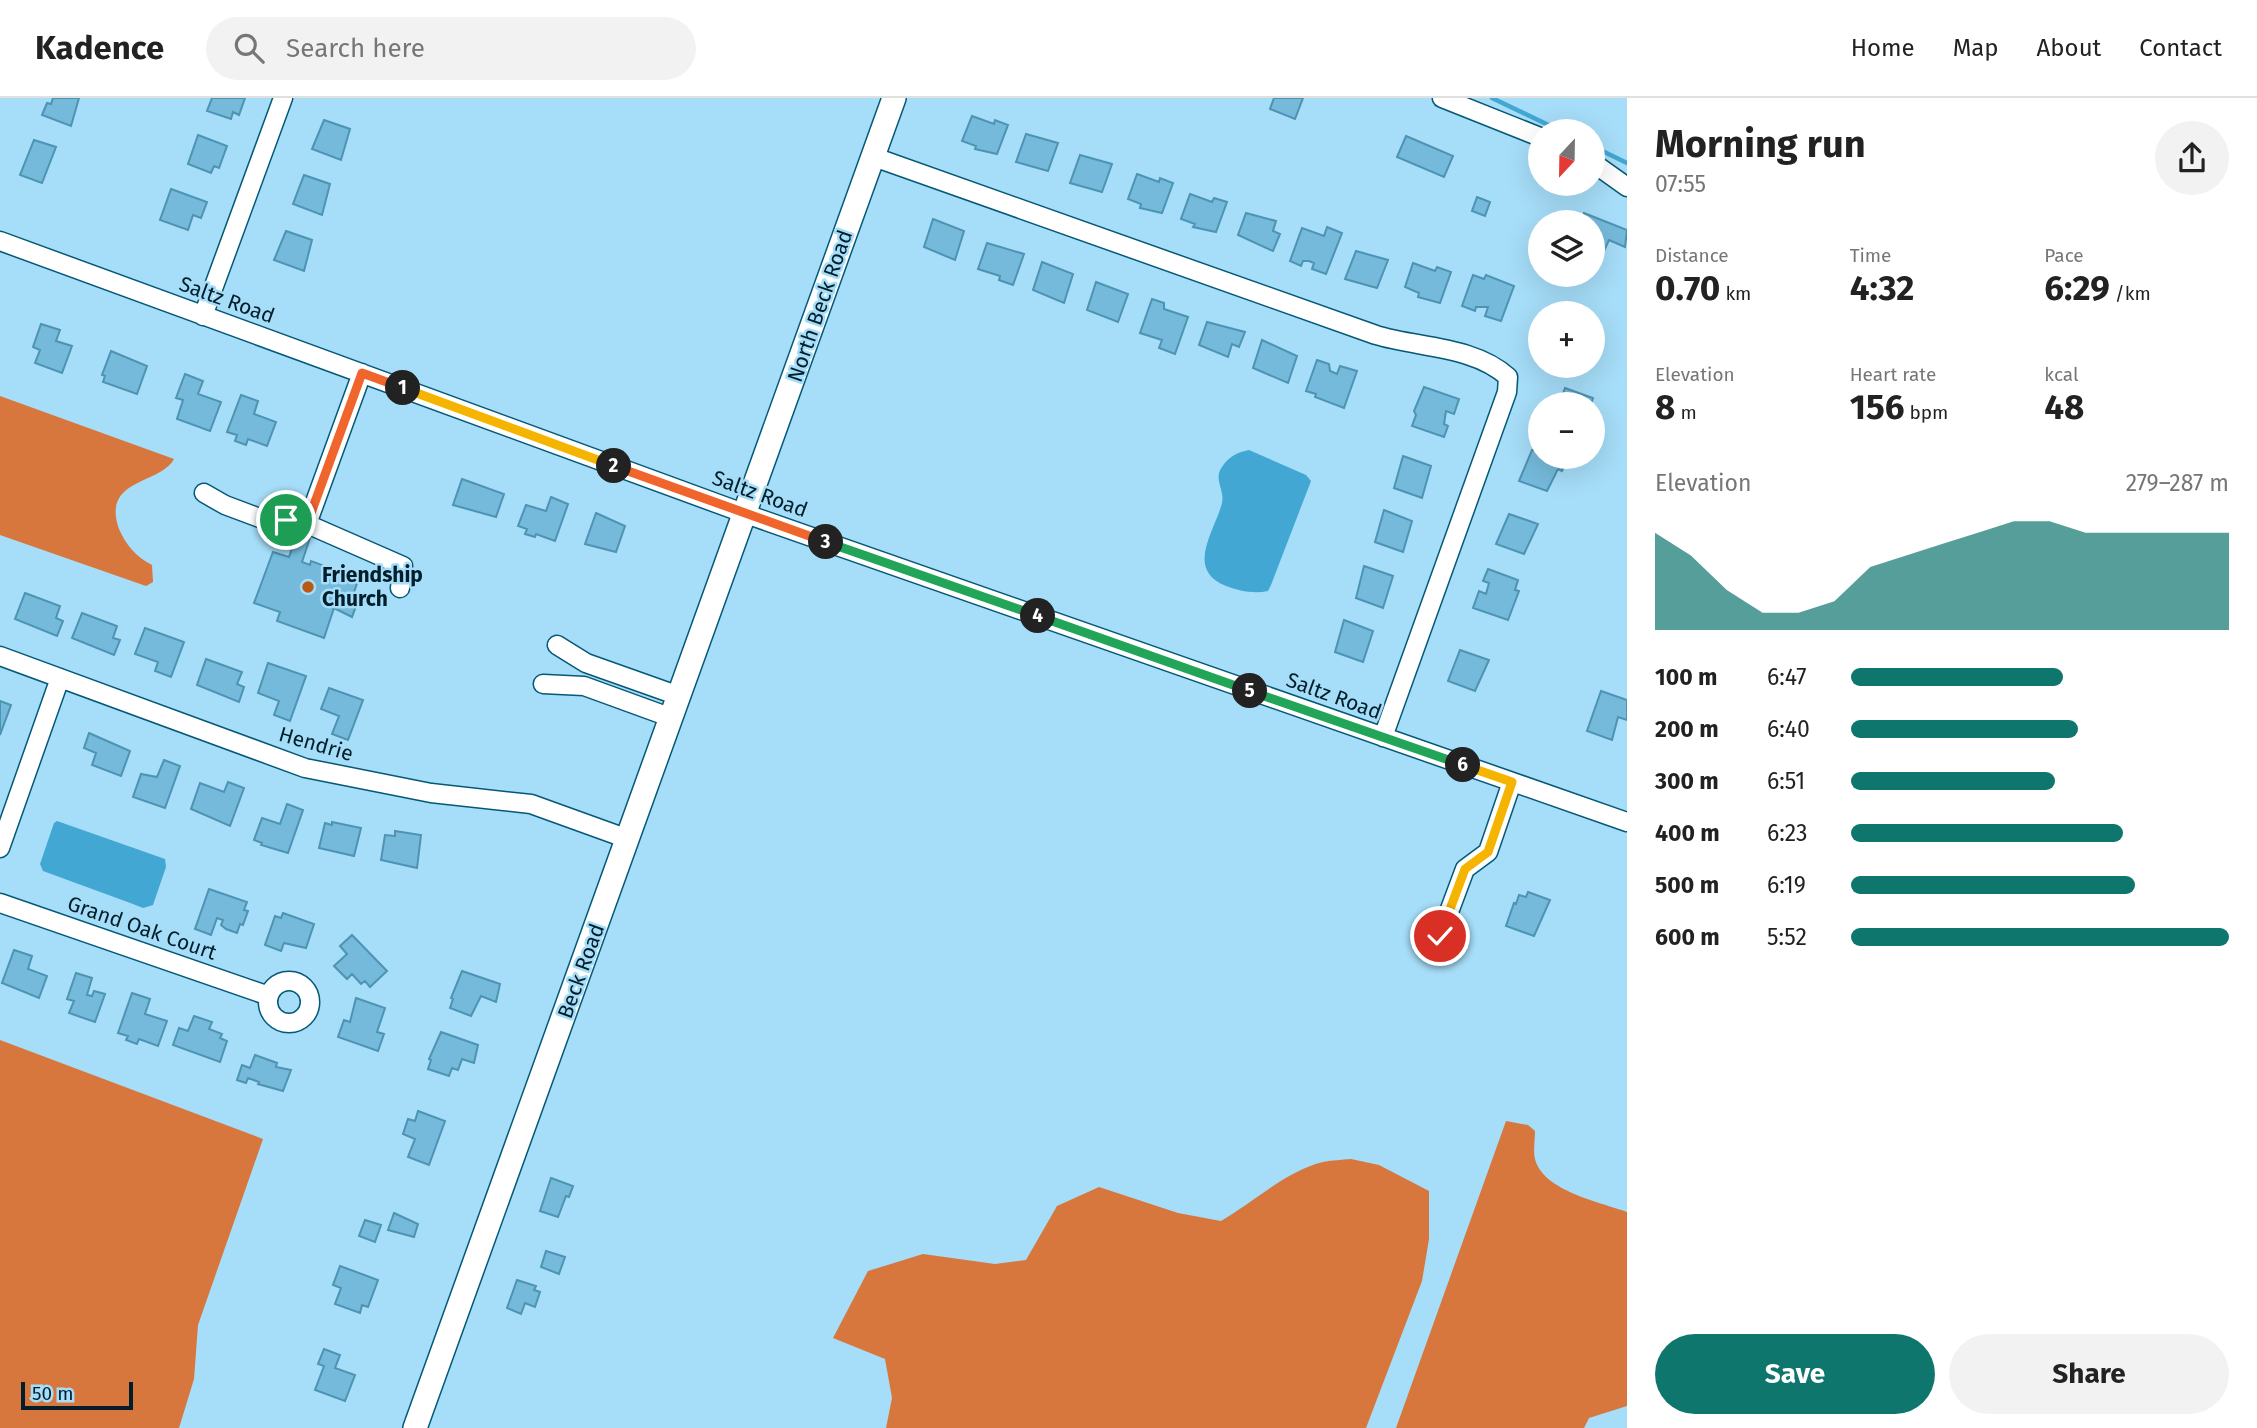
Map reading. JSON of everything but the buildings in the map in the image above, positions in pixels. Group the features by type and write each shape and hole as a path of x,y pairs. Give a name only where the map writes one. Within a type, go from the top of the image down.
{"main road":[{"name":"North Beck Road","path":"746,514 894,98"},
{"name":"Beck Road","path":"415,1428 746,514"}],"street":[{"path":"203,316 283,98"},
{"path":"1442,98 1528,132"},
{"path":"874,157 1376,335 1430,345 1494,364 1508,377 1507,392 1383,737"},
{"path":"1605,171 1627,187"},
{"name":"Saltz Road","path":"0,241 746,514 1627,822"},
{"path":"307,524 362,373"},
{"path":"204,493 225,505 273,523 286,520 307,524 403,566 400,588"},
{"path":"558,645 586,663 676,707"},
{"name":"Hendrie","path":"0,656 305,768 431,793 531,804 628,839"},
{"path":"0,848 60,678"},
{"path":"543,684 584,687 676,707"},
{"path":"1440,936 1465,869 1488,852 1512,782"},
{"name":"Grand Oak Court","path":"0,903 270,996"}],"shaded area":[{"path":"0,396 174,459 157,474 125,491 118,500 116,512 119,529 136,554 152,565 153,582 146,586 0,535"},
{"path":"0,1040 263,1139 198,1325 194,1379 179,1428 0,1428"},
{"path":"1506,1121 1528,1125 1535,1131 1535,1159 1540,1170 1549,1179 1574,1194 1627,1212 1627,1406 1589,1418 1584,1428 1396,1428"},
{"path":"1351,1159 1379,1165 1429,1191 1429,1239 1422,1281 1366,1428 886,1428 892,1398 885,1359 833,1338 868,1271 923,1254 995,1264 1026,1260 1057,1206 1099,1187 1178,1213 1221,1221 1297,1172 1323,1162"}],"water":[{"path":"1249,450 1306,475 1311,481 1271,585 1268,591 1263,592 1247,592 1226,586 1214,579 1207,570 1205,560 1209,538 1222,503 1220,471 1230,458"},
{"path":"57,821 165,859 166,867 153,905 143,908 43,871 40,864"}],"waterway":[{"path":"1492,98 1536,119"},
{"path":"1605,152 1627,163"}],"place":[{"name":"Friendship Church","path":"308,587"}],"route":[{"path":"286,520 307,524 362,373 746,514 1512,782 1488,852 1465,869 1440,936"}]}
